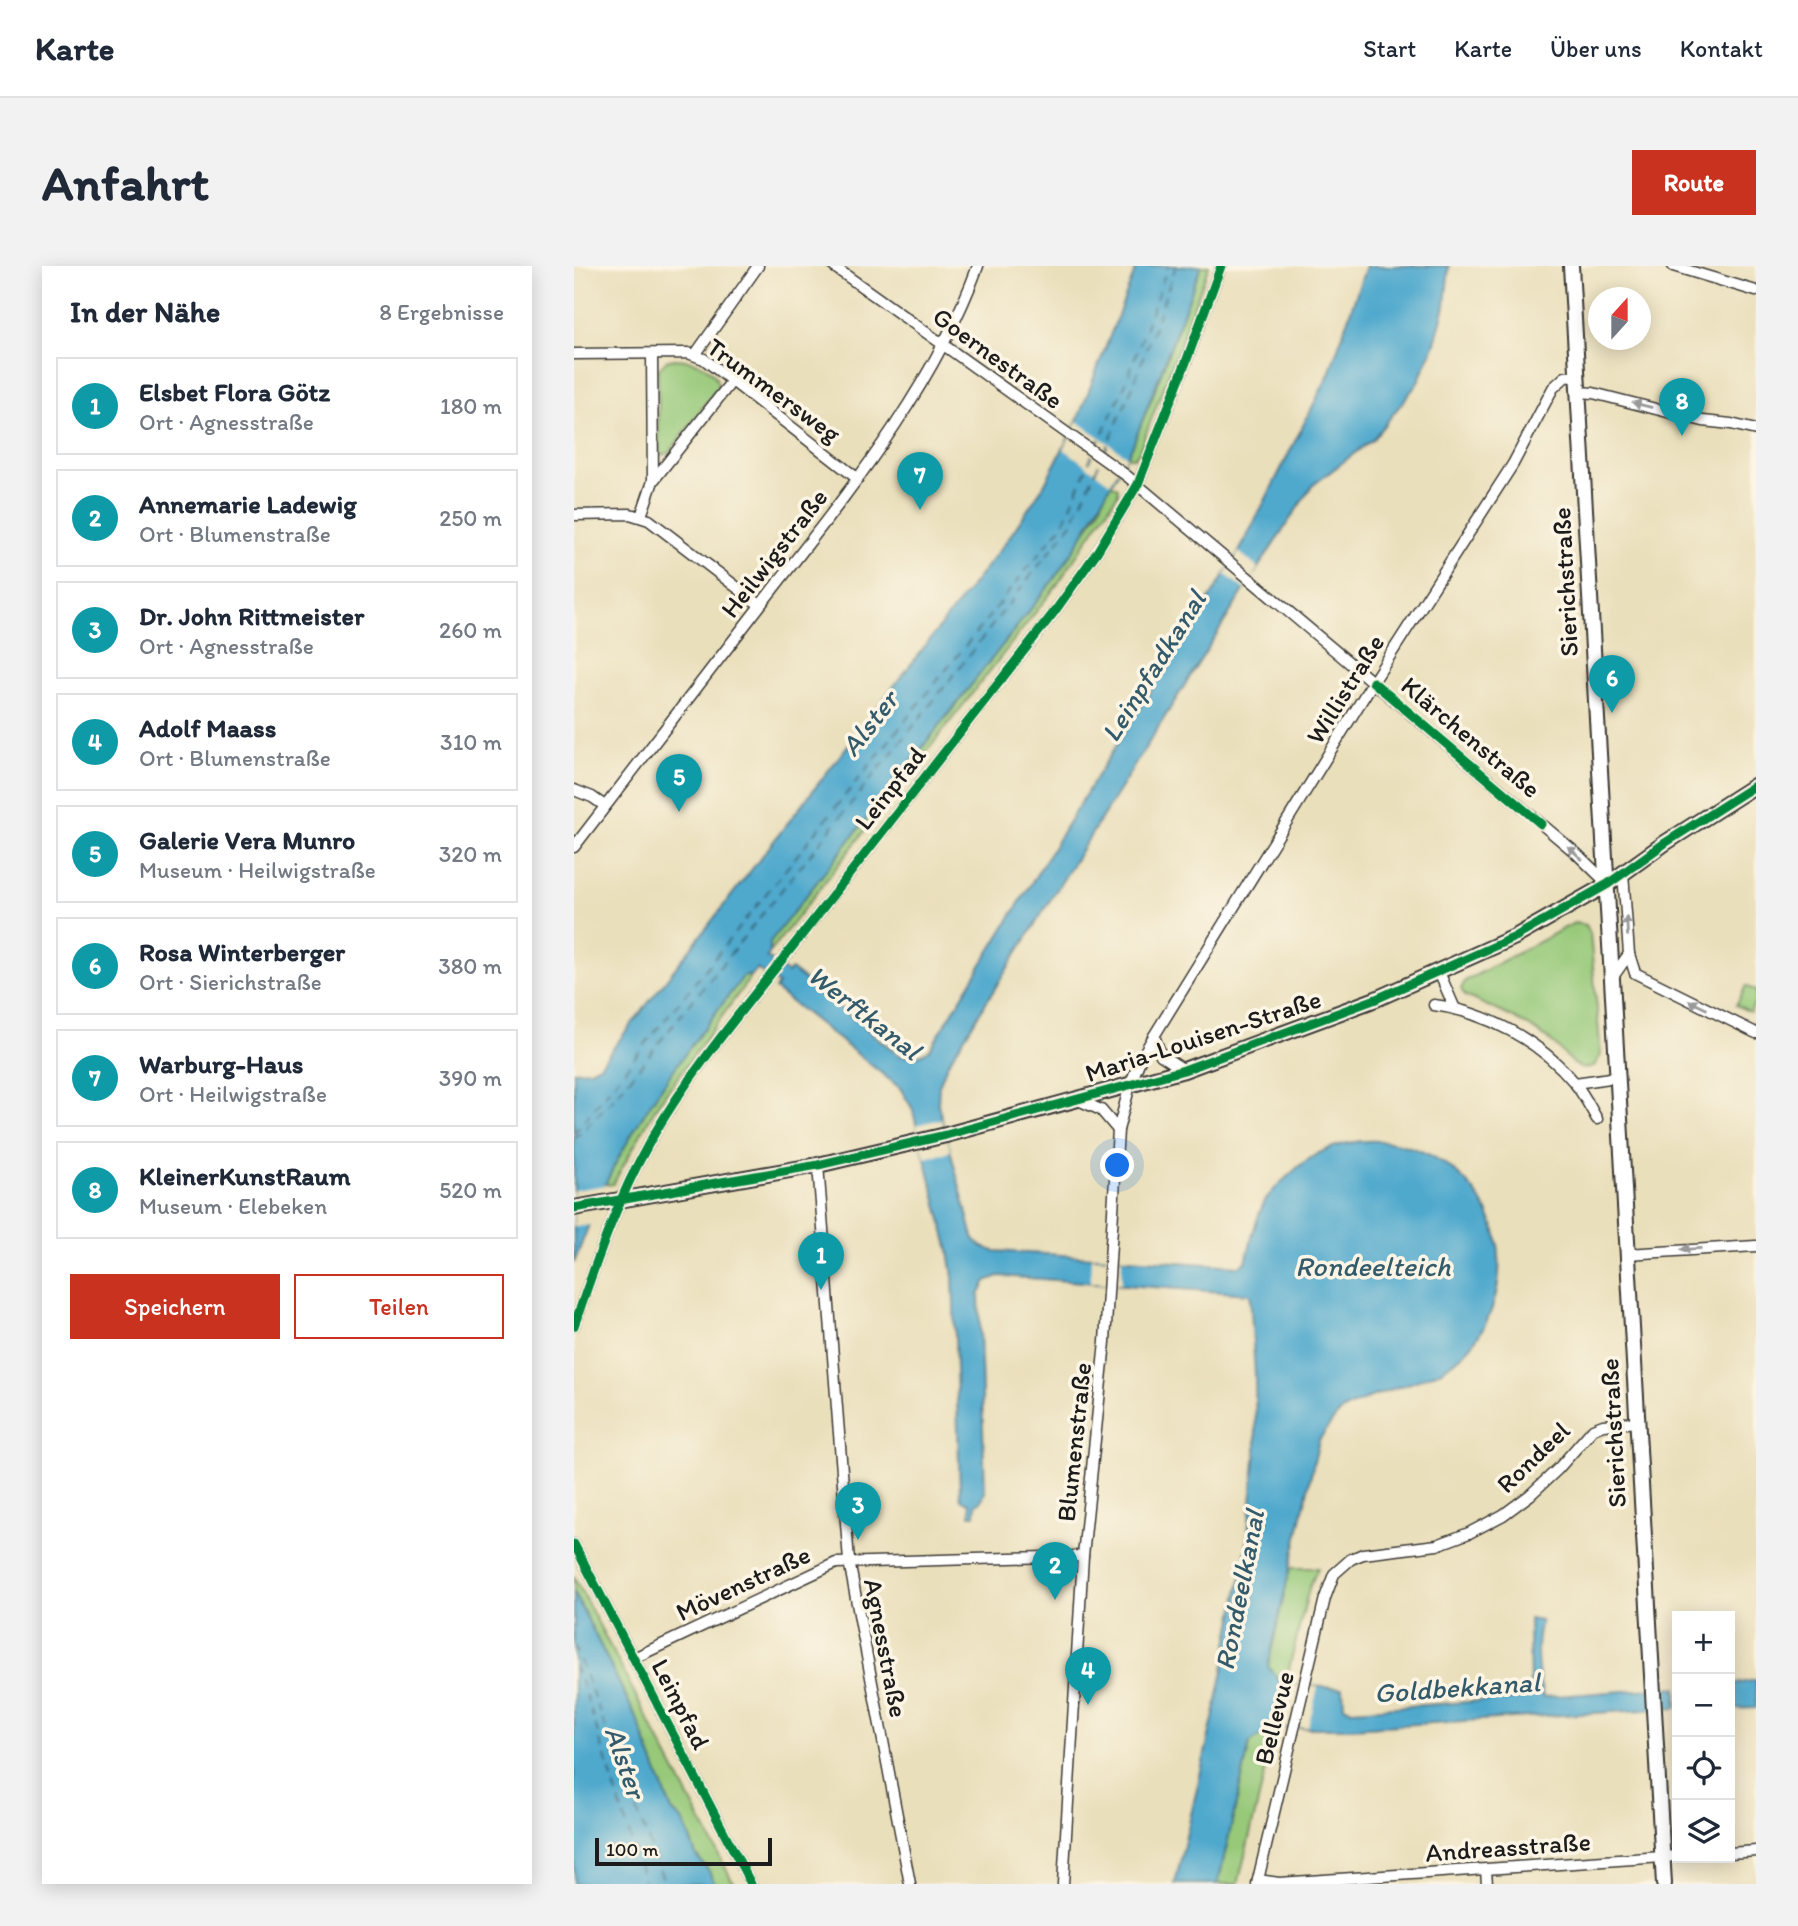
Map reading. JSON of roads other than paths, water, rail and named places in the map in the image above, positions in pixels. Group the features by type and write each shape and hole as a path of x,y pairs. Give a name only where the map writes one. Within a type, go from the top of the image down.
{"main road":[{"name":"Sierichstraße","path":"1571,266 1653,1709 1670,1857 1664,1884"},
{"name":"Maria-Louisen-Straße","path":"574,1208 818,1166 920,1142 1184,1070 1376,999 1516,937 1608,884 1756,785"}],"street":[{"path":"695,355 758,266"},
{"name":"Goernestraße","path":"833,266 1138,484"},
{"name":"Heilwigstraße","path":"574,847 897,426 944,345 978,266"},
{"name":"Leinpfad","path":"574,1326 621,1201 648,1144 695,1073 1055,611 1097,552 1138,484 1221,266"},
{"path":"1673,266 1756,291"},
{"name":"Trummersweg","path":"574,354 695,355 858,479"},
{"path":"641,516 653,481 652,354"},
{"name":"Willistraße","path":"1130,1085 1154,1036 1373,682 1513,464 1553,388 1565,377 1577,376"},
{"path":"653,481 732,381"},
{"path":"1578,392 1593,393 1703,421 1756,430"},
{"name":"Klärchenstraße","path":"1138,484 1576,853 1608,884"},
{"path":"574,515 641,516 657,525 760,605"},
{"path":"574,790 605,806"},
{"path":"1623,873 1632,968 1640,977 1756,1033"},
{"path":"1611,979 1629,954"},
{"path":"1439,972 1455,1009"},
{"path":"1434,1005 1455,1009 1513,1032 1545,1055 1575,1083 1597,1119"},
{"path":"1154,1036 1161,1055 1184,1070"},
{"path":"1575,1083 1617,1077"},
{"name":"Blumenstraße","path":"1063,1884 1083,1556 1109,1283 1118,1130 1130,1085"},
{"path":"1077,1100 1101,1110 1118,1130"},
{"name":"Agnesstraße","path":"818,1166 849,1561 910,1884"},
{"path":"1627,1254 1756,1246"},
{"name":"Rondeel","path":"1341,1566 1363,1554 1437,1545 1468,1533 1503,1515 1530,1495 1558,1469 1593,1429 1605,1424 1637,1422"},
{"name":"Leinpfad","path":"574,1544 751,1884"},
{"name":"Mövenstraße","path":"634,1658 821,1568 849,1561 1083,1556"},
{"name":"Bellevue","path":"1257,1882 1327,1589 1341,1566"},
{"path":"1735,1853 1756,1851"},
{"name":"Andreasstraße","path":"1257,1882 1279,1883 1670,1857"},
{"path":"1486,1870 1487,1884"}],"water":[{"path":"1137,266 1201,266 1133,445 1079,542 1052,582 770,942 767,957 787,973 791,969 899,1055 915,1056 930,1049 1095,779 1239,552 1329,374 1366,266 1449,266 1445,306 1434,346 1417,384 1373,439 1312,486 947,1065 939,1086 938,1104 973,1237 982,1247 995,1251 1239,1266 1246,1262 1256,1223 1268,1196 1298,1167 1322,1152 1349,1143 1376,1141 1403,1145 1429,1155 1453,1170 1473,1189 1494,1227 1498,1243 1499,1275 1492,1307 1479,1335 1456,1361 1428,1376 1344,1409 1319,1440 1268,1666 1282,1685 1343,1688 1344,1706 1352,1710 1525,1698 1530,1694 1529,1619 1541,1621 1537,1659 1543,1697 1672,1687 1672,1708 1351,1728 1272,1728 1250,1743 1218,1884 1175,1884 1216,1706 1247,1546 1256,1449 1250,1294 999,1276 986,1281 979,1295 985,1492 981,1501 976,1504 975,1515 970,1515 970,1504 961,1499 960,1493 953,1277 949,1251 912,1108 900,1088 775,989 778,984 757,969 752,975 743,977 646,1111 612,1171 574,1263 574,1071 590,1070 600,1065 1008,539 1043,487 1077,421"},
{"name":"Alster","path":"574,1592 637,1719 672,1811 684,1822 696,1855 709,1871 715,1884 574,1884"},
{"path":"1756,1680 1756,1708 1735,1709 1735,1684"}],"place":[{"name":"KleinerKunstRaum","path":"1682,436"},
{"name":"Warburg-Haus","path":"920,510"},
{"name":"Rosa Winterberger","path":"1612,713"},
{"name":"Galerie Vera Munro","path":"679,812"},
{"name":"Elsbet Flora Götz","path":"821,1290"},
{"name":"Dr. John Rittmeister","path":"858,1540"},
{"name":"Annemarie Ladewig","path":"1055,1600"},
{"name":"Adolf Maass","path":"1088,1705"}],"water label":[{"name":"Leinpfadkanal","path":"1153,666"},
{"name":"Werftkanal","path":"865,1012"},
{"name":"Rondeelteich","path":"1373,1266"},
{"name":"Rondeelkanal","path":"1239,1590"},
{"name":"Goldbekkanal","path":"1457,1687"}]}
